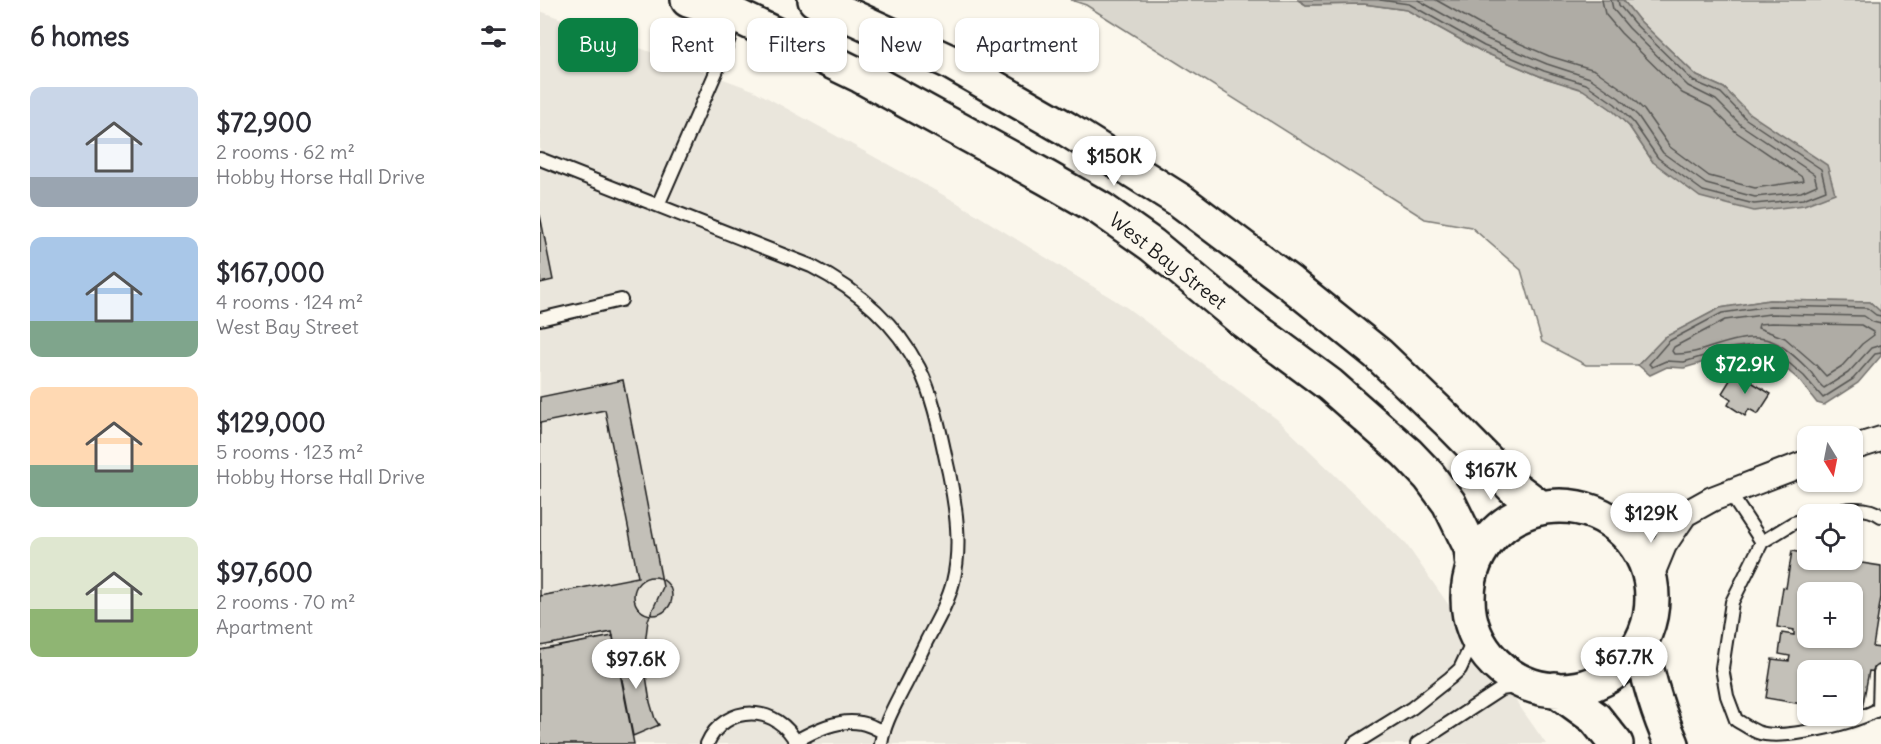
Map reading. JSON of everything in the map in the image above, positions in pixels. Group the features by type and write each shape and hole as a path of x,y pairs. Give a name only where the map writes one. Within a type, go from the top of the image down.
{"main road":[{"name":"West Bay Street","path":"688,0 737,16 861,76 1101,209 1152,245 1241,320 1330,385 1407,453 1429,476 1449,503 1471,548 1473,566"},
{"path":"815,0 948,61 1065,128 1181,201 1290,283 1378,354 1513,487 1541,508"},
{"path":"1542,687 1584,686 1598,681 1622,665 1641,643 1651,605 1650,579 1641,554 1632,542 1611,522 1598,515 1570,507 1541,508 1519,516 1500,528 1484,545 1473,566 1467,601 1471,624 1488,657 1497,666 1507,674 1542,687 1595,718 1616,744"},
{"path":"1641,643 1656,708 1672,744"}],"street":[{"path":"1863,445 1881,439"},
{"path":"1611,522 1649,523 1686,514 1728,492 1797,466"},
{"path":"1650,579 1664,545 1686,514"}],"lane":[{"path":"657,205 720,63 737,16"},
{"path":"540,159 811,266 838,281 860,296 885,320 918,368 940,431 954,501 958,552 953,582 943,610 891,713 882,738 859,722 850,722 816,730 796,743 786,727 778,721 753,713 743,714 726,721 707,744"},
{"path":"540,319 621,300"},
{"path":"1728,492 1762,542"},
{"path":"1863,511 1876,512 1881,516"},
{"path":"1797,522 1762,542 1732,602 1722,668 1727,696 1736,720 1759,733 1802,734 1844,723 1880,709 1880,672"},
{"path":"1354,744 1412,708 1450,678 1460,669 1476,635"},
{"path":"1417,744 1501,689 1542,687"}],"shaded area":[{"path":"1071,0 1298,0 1306,5 1364,4 1407,10 1481,51 1542,77 1583,89 1611,109 1629,126 1653,162 1834,193 1827,166 1749,114 1724,88 1697,76 1638,19 1623,0 1881,0 1881,312 1870,302 1769,300 1720,308 1665,337 1638,365 1586,365 1542,342 1521,270 1471,227 1425,219 1086,5"},
{"path":"540,11 559,18 558,72 638,72 638,47 650,52 650,72 704,72 753,90 956,202 1126,307 1278,420 1406,544 1546,744 540,744"}],"water":[{"path":"1298,0 1623,0 1638,19 1697,76 1724,88 1750,114 1827,165 1835,193 1804,205 1754,211 1700,197 1653,162 1629,126 1611,109 1583,90 1542,77 1481,51 1407,10 1364,4 1306,5"},
{"path":"1769,300 1870,302 1881,312 1881,356 1858,383 1824,405 1817,403 1799,380 1771,356 1751,351 1684,368 1667,367 1650,375 1638,365 1665,337 1720,308"}],"building":[{"path":"540,215 553,280 540,283"},
{"path":"1735,372 1771,394 1758,414 1749,409 1745,416 1728,405 1731,399 1722,393"},
{"path":"623,380 663,587 648,620 645,644 614,642 613,636 540,650 540,397"},
{"path":"605,410 638,577 540,596 540,423"},
{"path":"1792,551 1797,552 1797,570 1863,570 1863,563 1881,566 1881,597 1873,647 1881,648 1881,672 1869,671 1863,703 1863,660 1797,660 1797,703 1766,698 1772,659 1789,661 1790,656 1779,654 1782,633 1794,635 1794,630 1777,627 1783,587 1786,588"},
{"path":"653,577 667,582 672,596 667,610 653,615 639,610 634,596 639,582"},
{"path":"612,632 634,744 540,744 540,646"},
{"path":"616,649 645,651 650,702 659,725 633,736"}]}
